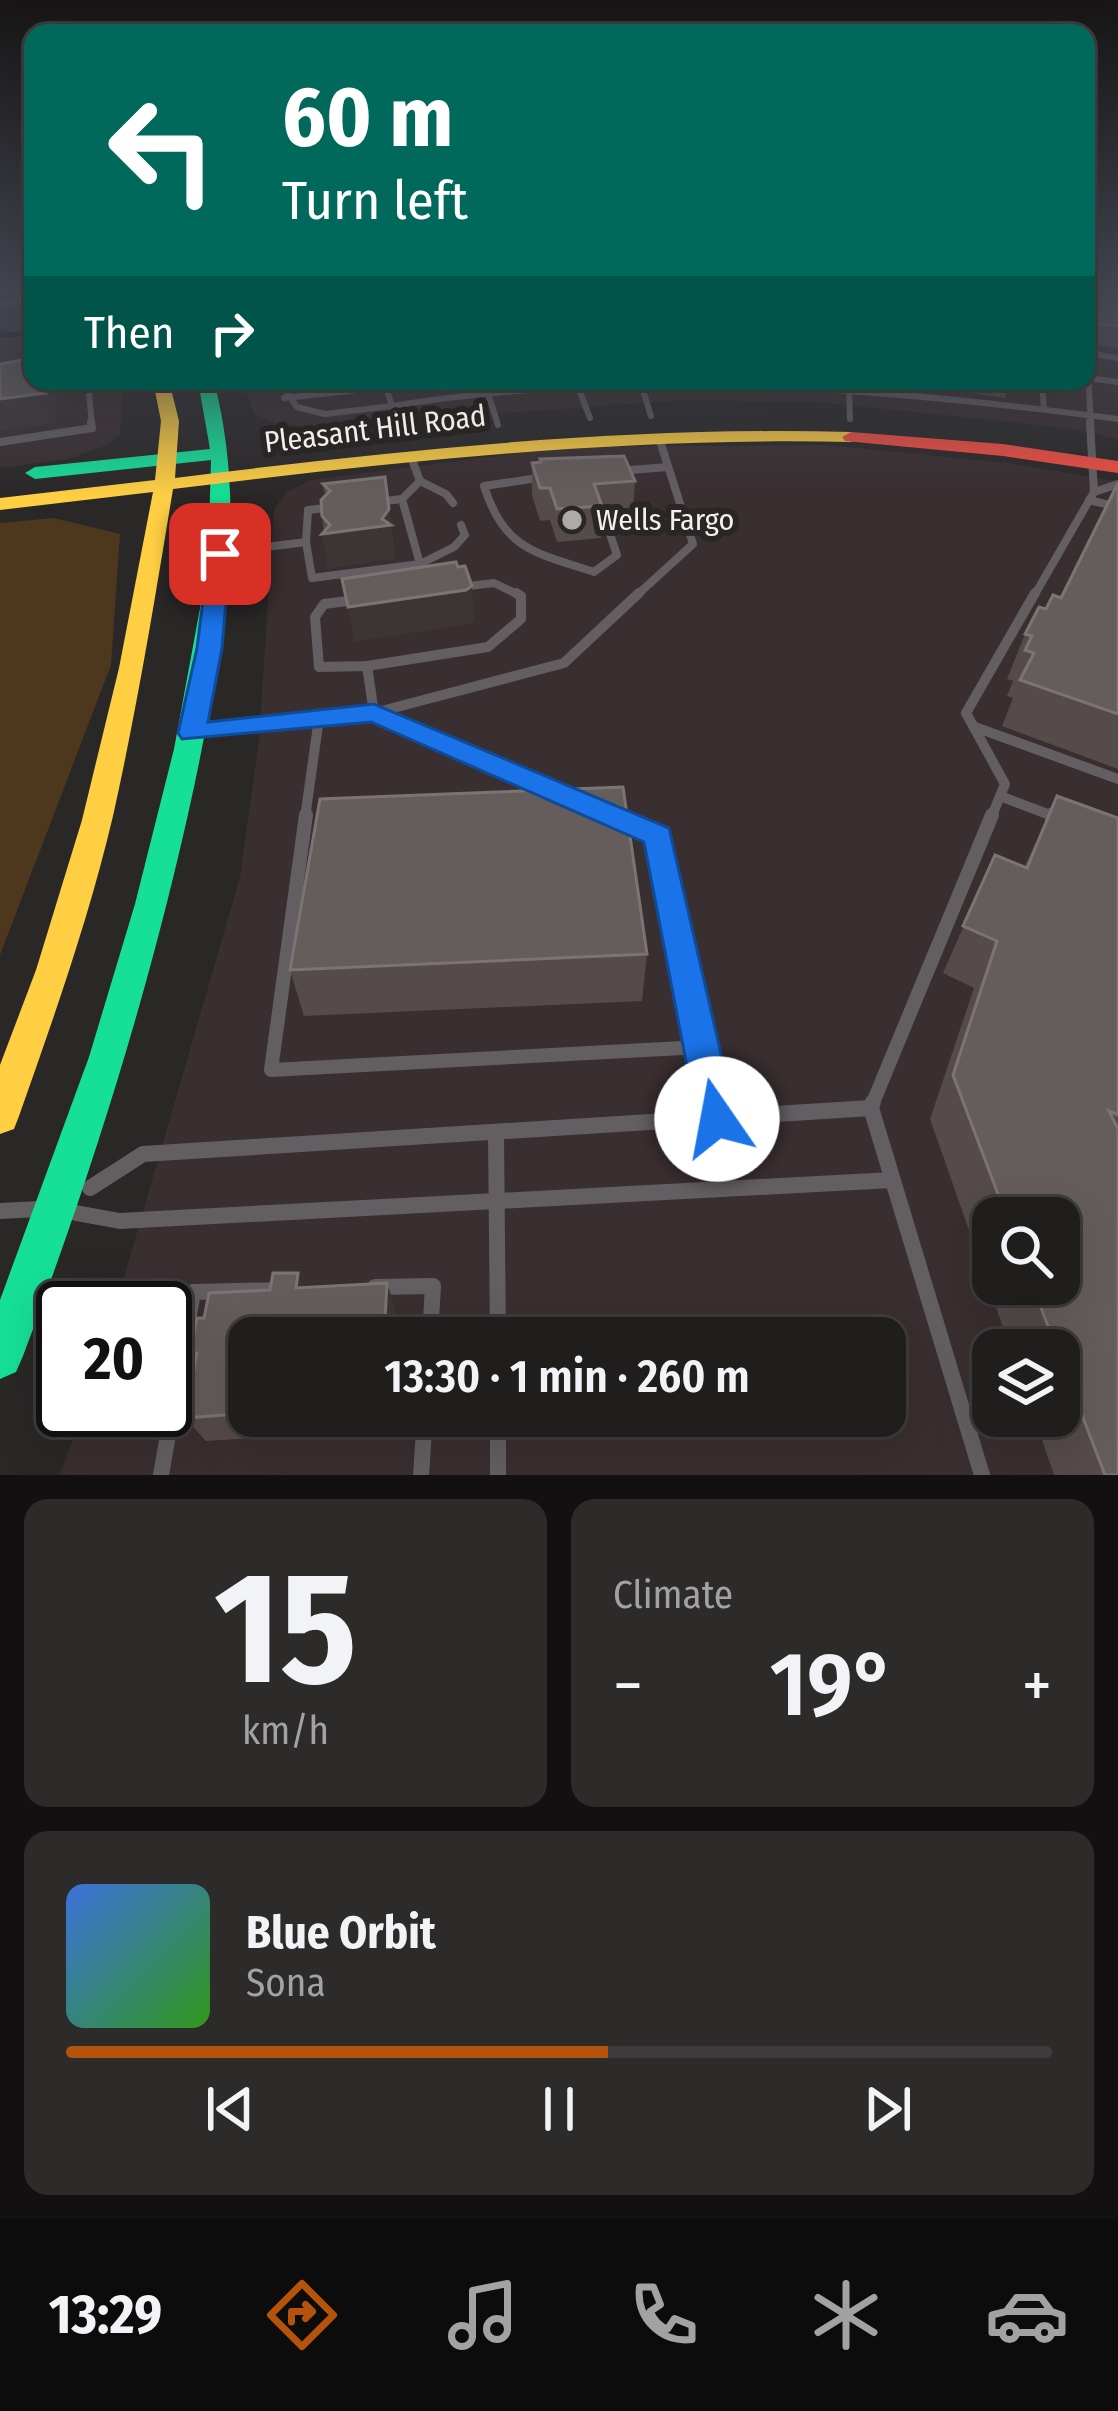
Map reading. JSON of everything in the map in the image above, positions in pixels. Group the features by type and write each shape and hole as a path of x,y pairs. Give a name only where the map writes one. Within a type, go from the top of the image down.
{"highway":[{"path":"0,1116 96,831 133,668 174,446 160,390"},
{"path":"0,1356 81,1154 127,1010 169,846 213,628 220,554 222,467 208,390"},
{"name":"Pleasant Hill Road","path":"408,458 497,425 590,418 1106,457"},
{"name":"Pleasant Hill Road","path":"0,477 171,459 222,467 408,458 654,426 850,419 1106,457"},
{"name":"Pleasant Hill Road","path":"0,504 164,487 222,467"}],"lane":[{"path":"0,442 92,428 89,390"},
{"path":"282,390 300,413 502,390"},
{"path":"284,398 342,390"},
{"path":"387,390 408,458 402,499 421,564"},
{"path":"579,390 590,418"},
{"path":"192,733 374,713 564,663 693,544 643,390"},
{"path":"849,390 850,419"},
{"path":"888,390 1118,419"},
{"path":"911,390 912,394"},
{"path":"946,397 947,390"},
{"path":"1043,390 1044,409"},
{"path":"982,1475 871,1108 1005,784 966,713 1092,496 1106,457 1091,415 1089,390"},
{"path":"487,392 497,425"},
{"path":"408,458 453,503"},
{"path":"596,472 668,467"},
{"path":"549,476 484,486 492,516 503,535 594,572 616,555 607,525 685,520"},
{"path":"1092,496 1118,484"},
{"path":"1092,496 1118,507"},
{"path":"402,499 308,510 306,542 312,578 421,564 454,547 465,535 461,525"},
{"path":"390,518 407,516"},
{"path":"307,528 327,524"},
{"path":"220,554 306,542"},
{"path":"394,550 416,548"},
{"path":"310,562 328,557"},
{"path":"494,583 521,596 520,619 488,647 367,666 319,667 315,617 324,604 494,583"},
{"path":"367,666 374,713"},
{"path":"374,713 575,800 530,802"},
{"path":"320,718 271,1070 702,1047"},
{"path":"973,727 1118,779"},
{"path":"1000,796 1078,826"},
{"path":"596,809 658,836 717,1119"},
{"path":"306,815 328,814"},
{"path":"56,1209 142,1154 871,1108"},
{"path":"496,1135 498,1317"},
{"path":"0,1211 56,1209 119,1221 892,1180"},
{"path":"346,1288 433,1286 431,1317"},
{"path":"161,1475 193,1292 302,1289"},
{"path":"422,1475 424,1437"},
{"path":"498,1437 498,1475"}],"shaded area":[{"path":"0,360 24,360 24,390 123,390 120,434 107,445 68,459 0,468"},
{"path":"1095,360 1118,360 1118,439 1065,428 821,402 680,400 314,427 277,424 254,414 246,390 1095,390"},
{"path":"825,445 1008,463 1118,481 1118,1475 60,1475 73,1437 192,1437 192,1281 123,1281 240,877 259,740 274,509 287,492 310,480 567,447"},
{"path":"54,518 120,534 111,665 0,955 0,523"}],"building":[{"path":"24,360 24,390 46,393 0,399 0,364"},
{"path":"624,456 635,481 594,484 602,506 557,509 550,488 540,488 532,463 540,459"},
{"path":"385,477 389,509 382,519 391,525 322,534 330,525 322,516 321,500 330,491 323,484"},
{"path":"1118,483 1118,714 1020,680 1034,653 1025,650 1032,636 1025,634 1039,607 1046,609 1053,595 1061,598"},
{"path":"456,562 458,567 465,566 472,586 466,590 348,607 342,579"},
{"path":"623,787 647,954 290,970 320,799"},
{"path":"1057,796 1118,818 1118,1115 1109,1111 1118,1129 1118,1475 1105,1475 1080,1410 1080,1329 1049,1329 1040,1305 1080,1305 1080,1197 999,1197 953,1075 997,941 963,926 995,855 1027,868"},
{"path":"273,1273 298,1273 296,1288 387,1283 385,1317 228,1317 228,1415 192,1417 197,1353 192,1353 192,1343 209,1293 270,1290"}],"traffic: fast":[{"path":"0,1356 107,1057 151,904 197,706 213,613 222,516 221,469 208,390"},
{"path":"35,473 215,454"}],"traffic: slow":[{"path":"0,1116 53,970 97,820 131,668 170,450 163,390"},
{"path":"0,504 530,444 744,434 851,437"}],"traffic: jam":[{"path":"851,437 1003,450 1118,467"}],"place":[{"name":"Wells Fargo","path":"572,520"}],"route":[{"path":"220,554 216,607 192,733 374,713 658,836 717,1119"}]}
